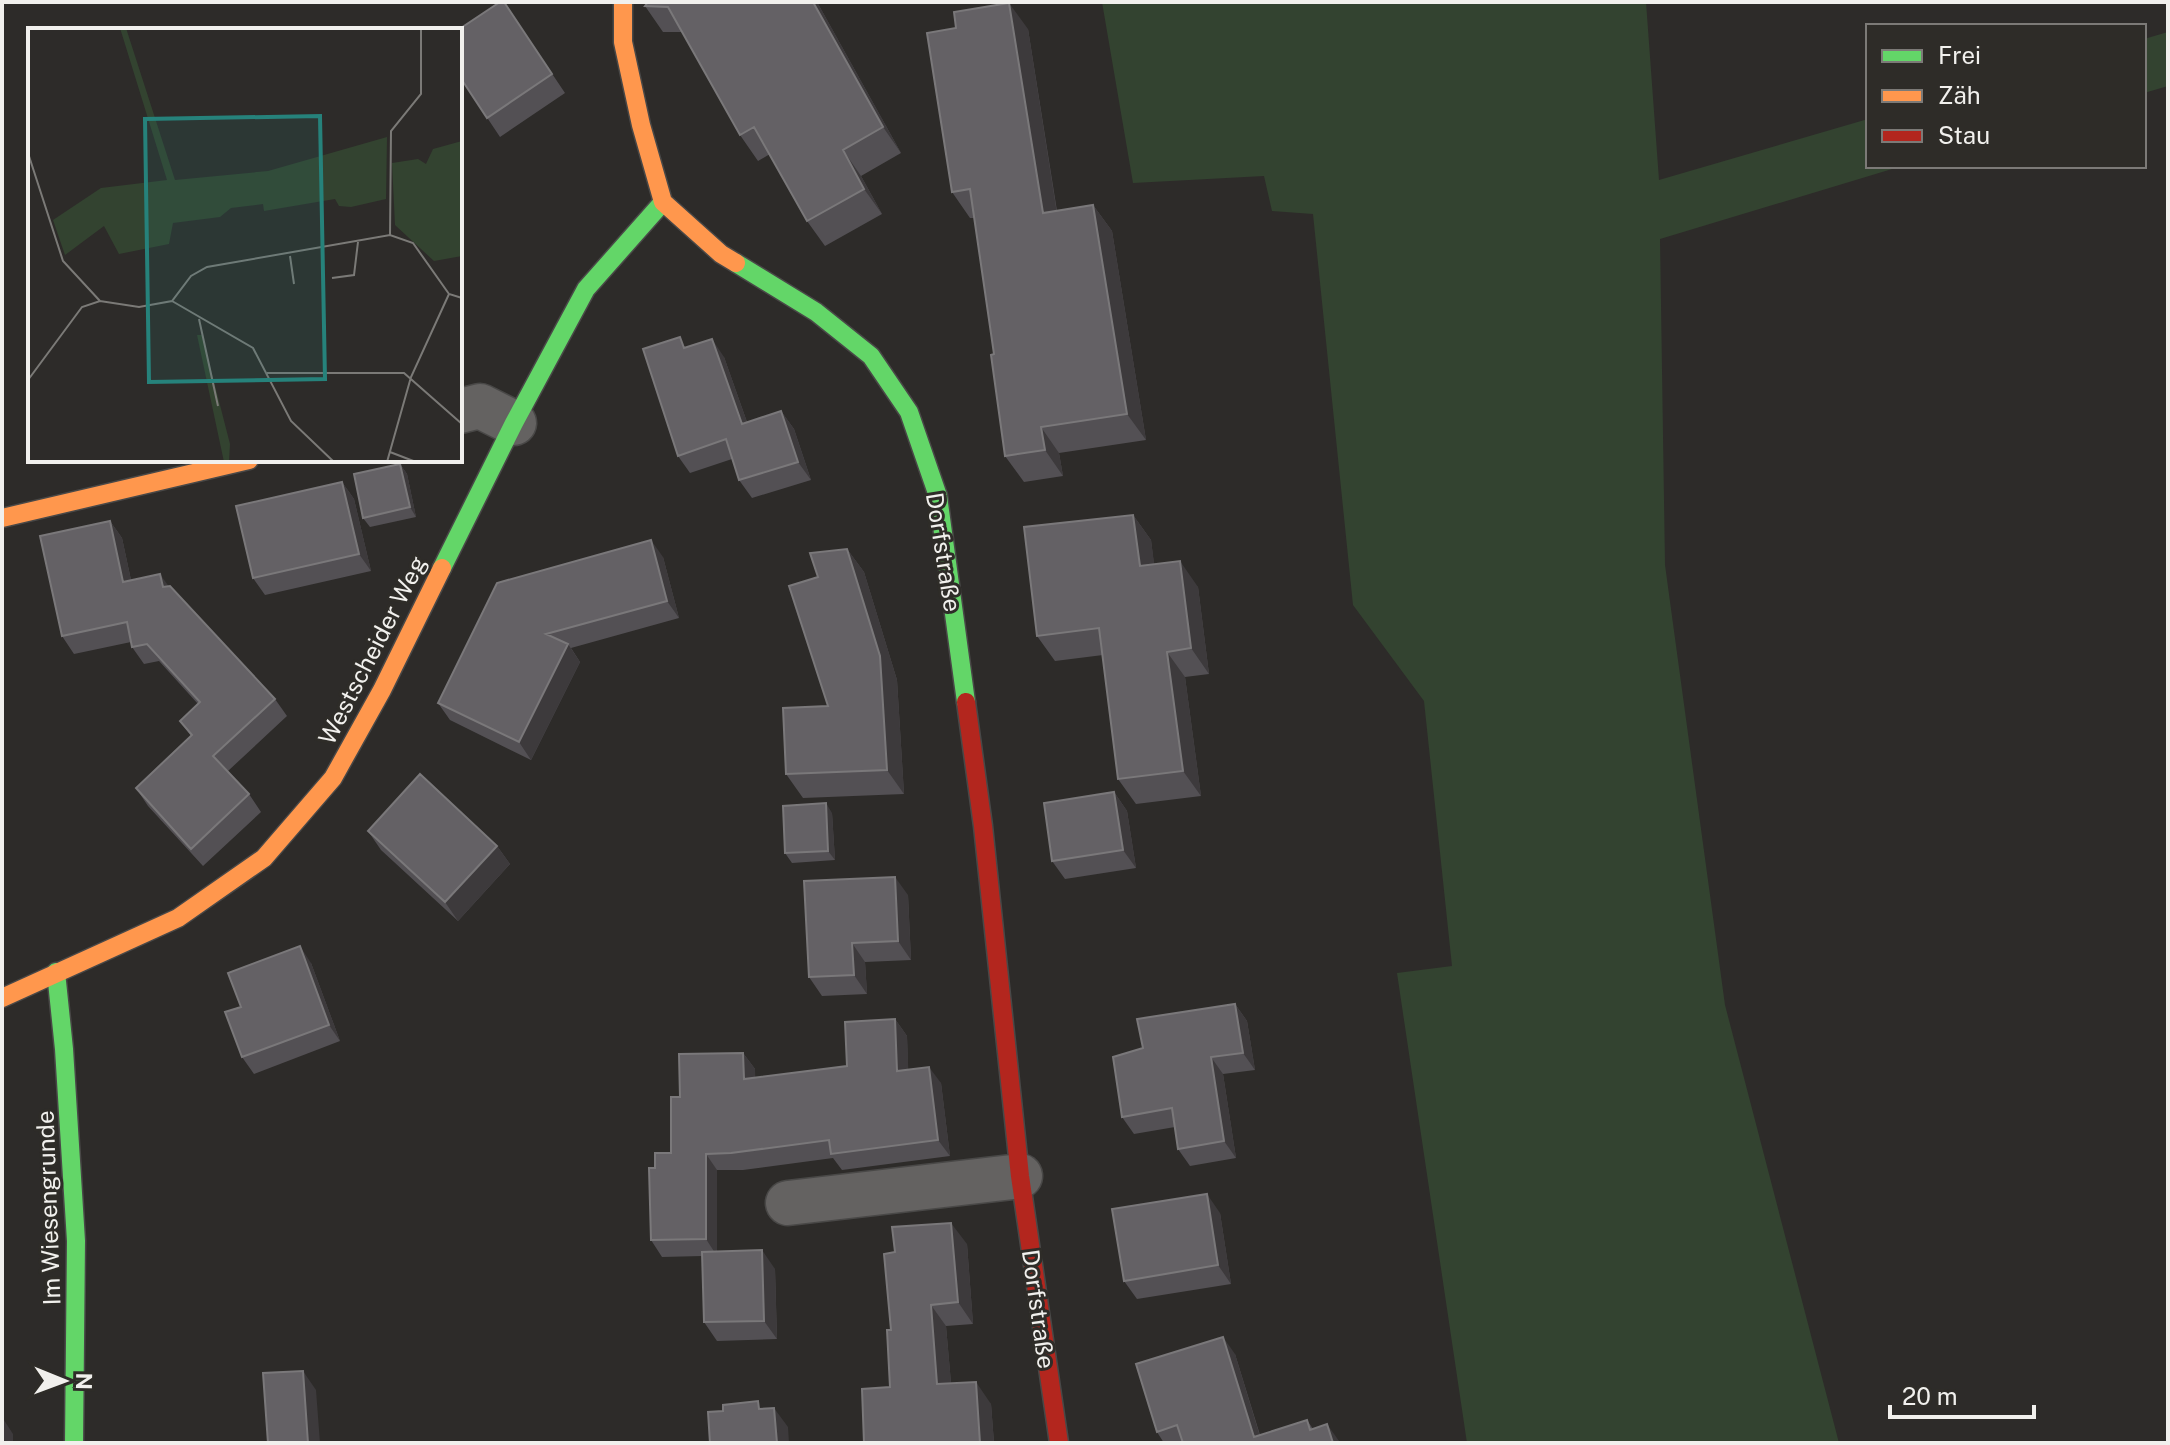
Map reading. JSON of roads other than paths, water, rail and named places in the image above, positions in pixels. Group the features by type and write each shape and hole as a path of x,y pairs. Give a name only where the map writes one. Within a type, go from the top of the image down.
{"street":[{"path":"623,2 623,42 641,125 663,202"},
{"name":"Westscheider Weg","path":"2,998 178,918 264,858 333,778 382,690 514,423 586,289 663,202"},
{"name":"Dorfstraße","path":"663,202 721,254 816,312 871,356 909,412 938,496 983,826 1020,1176 1059,1443"},
{"path":"462,410 480,406 514,423"},
{"path":"2,518 240,462"},
{"name":"Im Wiesengrunde","path":"56,972 76,1241 74,1443"},
{"path":"788,1203 1020,1176"}]}
